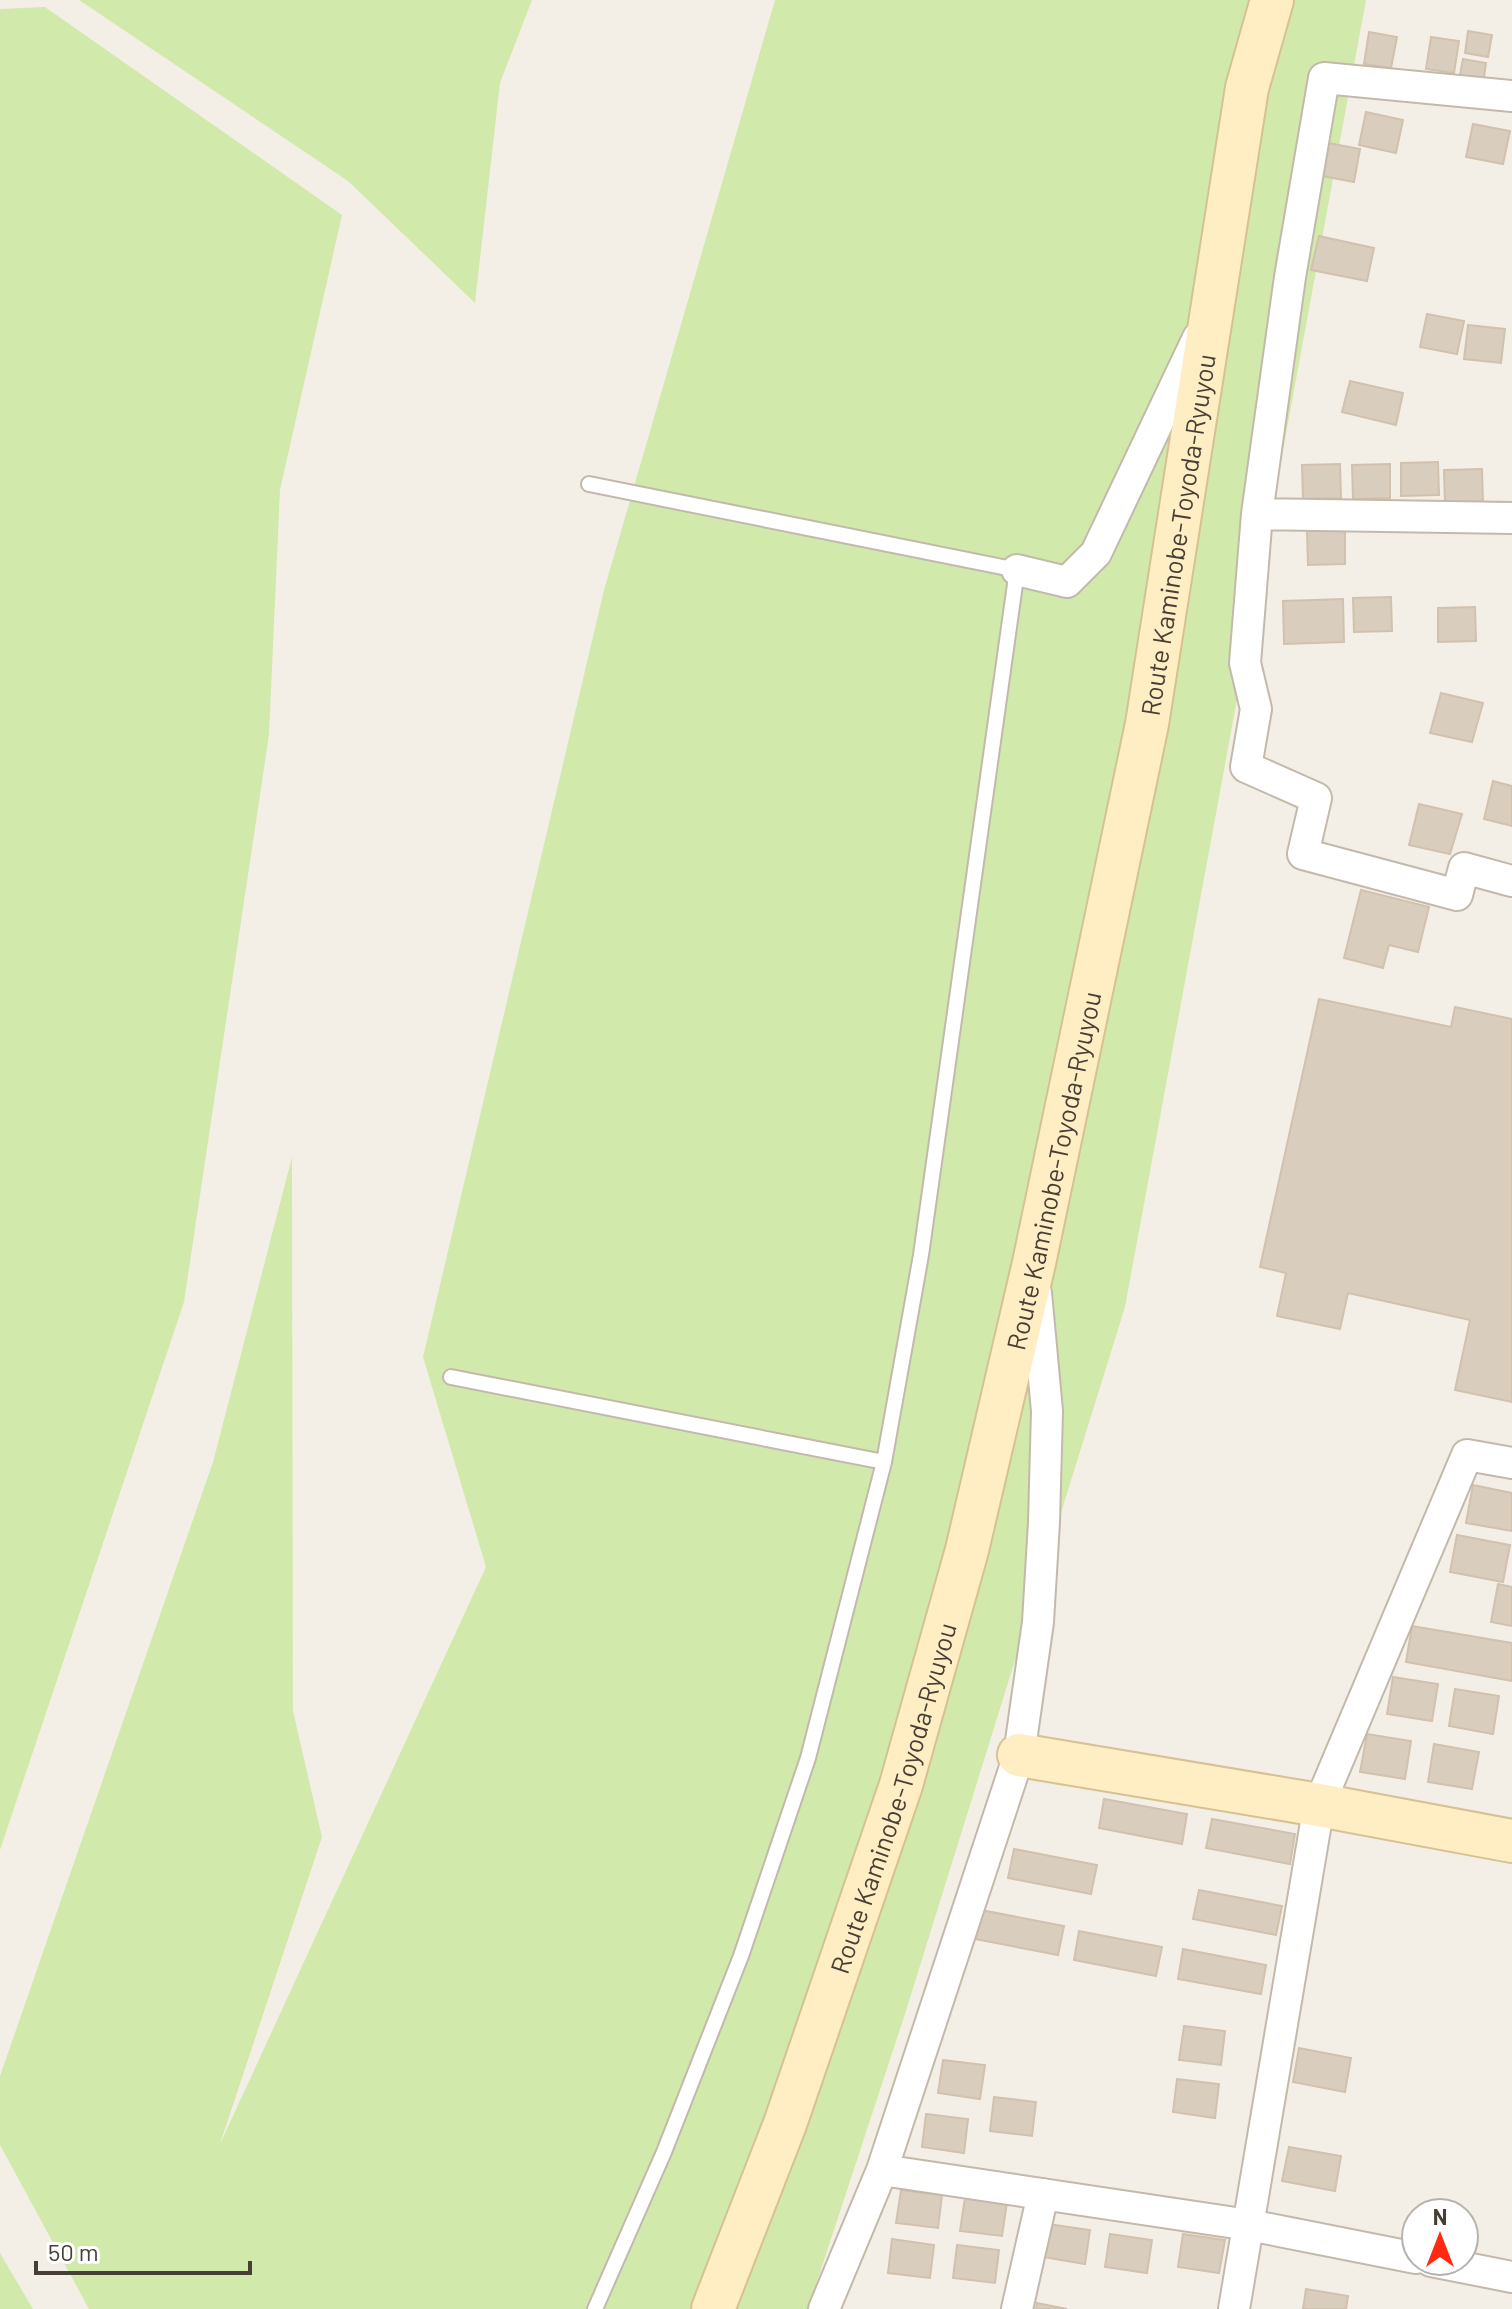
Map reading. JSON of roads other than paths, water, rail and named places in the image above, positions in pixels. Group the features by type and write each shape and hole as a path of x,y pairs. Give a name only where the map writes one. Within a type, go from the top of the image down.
{"main road":[{"name":"Route Kaminobe-Toyoda-Ryuyou","path":"713,2309 785,2124 901,1785 967,1550 1034,1263 1147,724 1247,88 1272,0"},
{"path":"1019,1755 1512,1841"}],"street":[{"path":"1512,96 1324,78 1290,277 1257,514 1245,663 1256,709 1246,767 1316,798 1303,854 1457,895 1464,868 1512,881"},
{"path":"1017,570 1067,582 1096,553 1215,296"},
{"path":"1257,514 1512,518"},
{"path":"824,2309 882,2170 1019,1755 1038,1622 1045,1490 1047,1411 1034,1263"},
{"path":"1234,2309 1319,1805 1467,1455 1512,1463"},
{"path":"882,2170 1249,2225 1400,2255"},
{"path":"1017,2309 1043,2194"},
{"path":"1480,2271 1512,2277"}],"lane":[{"path":"589,484 1017,570 921,1255 884,1462 808,1758 746,1942 664,2152 595,2309"},
{"path":"451,1377 884,1462"}]}
